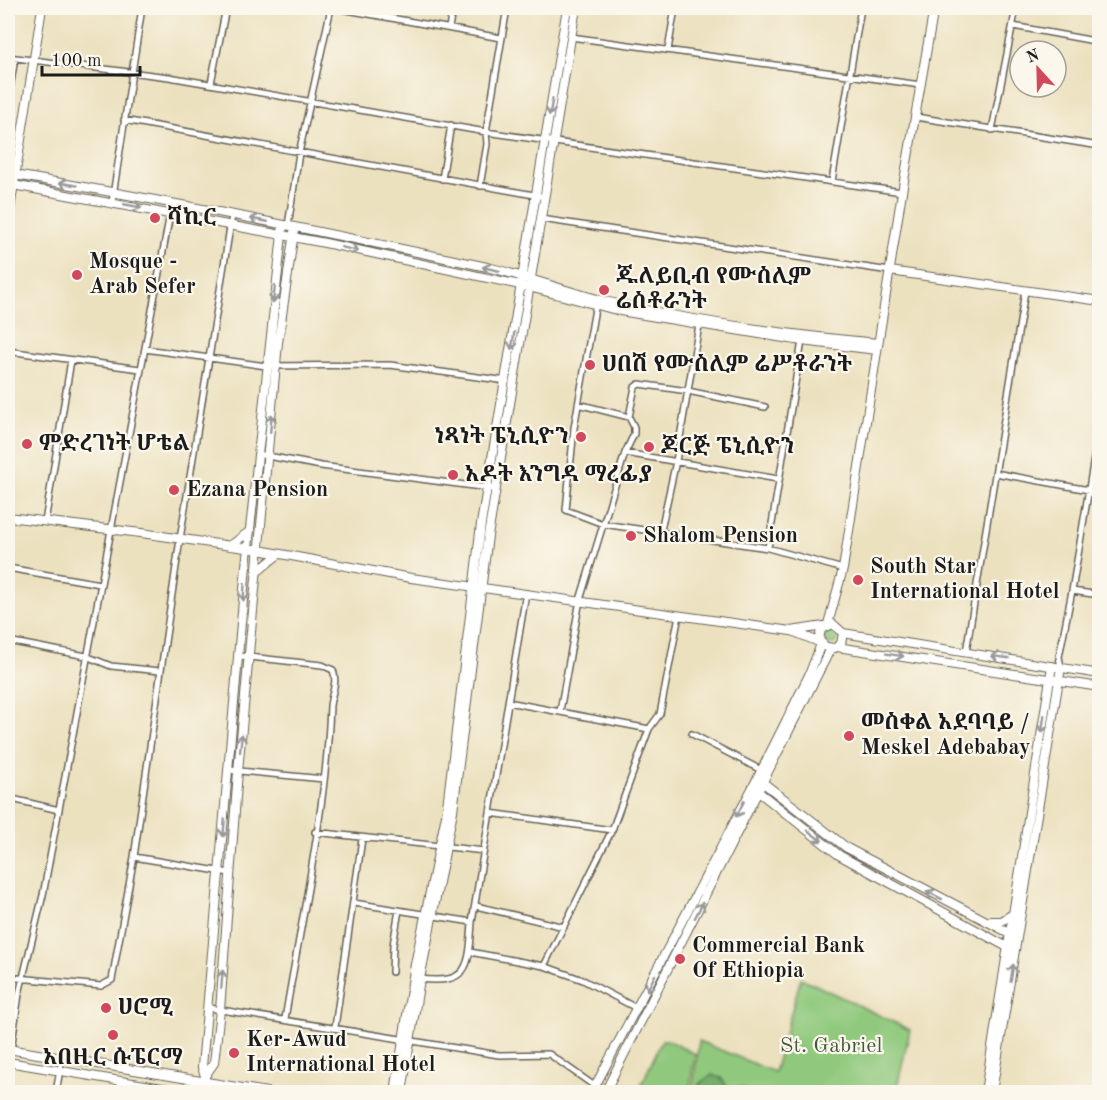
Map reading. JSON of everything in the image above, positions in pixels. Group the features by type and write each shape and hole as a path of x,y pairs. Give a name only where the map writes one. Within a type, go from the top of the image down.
{"street":[{"path":"8,221 12,179 42,8"},
{"path":"112,202 142,8"},
{"path":"211,83 226,8"},
{"path":"205,1079 202,1066 240,656 246,566 281,236 288,226 299,153 331,8"},
{"path":"336,8 501,38"},
{"path":"449,27 453,8"},
{"path":"480,186 487,144 486,132 507,8"},
{"path":"526,282 541,219 545,141 567,8"},
{"path":"395,1092 459,770 477,586 492,488 526,282 541,197 554,141 576,8"},
{"path":"668,50 675,8"},
{"path":"832,181 861,8"},
{"path":"760,781 761,770 809,675 821,643 819,633 826,625 843,569 902,192 934,8"},
{"path":"992,130 1016,8"},
{"path":"1013,26 1100,42"},
{"path":"571,38 921,85"},
{"path":"8,57 211,83 486,132 902,192"},
{"path":"8,100 15,58"},
{"path":"916,117 1100,146"},
{"path":"124,120 541,197"},
{"path":"442,179 451,125"},
{"path":"12,179 114,192 398,249 596,302 699,325 802,341 877,347"},
{"path":"12,179 281,236 526,282"},
{"path":"172,203 43,895 22,979 9,1050 205,1079 267,1092"},
{"path":"8,976 101,986 112,980 134,857 180,539 232,215"},
{"path":"541,219 1100,301"},
{"path":"203,1092 205,1079 214,1063 220,1010 238,771 277,365 293,237 288,226"},
{"path":"396,258 398,249"},
{"path":"966,652 1025,291"},
{"path":"596,302 877,347"},
{"path":"596,302 578,404 565,506 567,511 603,524 661,530 768,548 843,569"},
{"path":"661,530 676,461 699,325"},
{"path":"768,548 802,341"},
{"path":"145,349 209,360 266,366 390,365 510,382"},
{"path":"8,351 140,369"},
{"path":"45,522 70,360"},
{"path":"629,417 634,389 638,385 688,391 765,407"},
{"path":"560,711 580,600 625,453 634,435 633,423 629,417 578,404"},
{"path":"985,1092 1007,947 1014,935 1060,681 1059,657 1100,422"},
{"path":"625,453 778,479"},
{"path":"257,454 321,466 492,488"},
{"path":"995,474 1100,492"},
{"path":"8,517 260,550 411,578 790,631 834,648 1100,687"},
{"path":"232,547 250,531"},
{"path":"261,533 276,554"},
{"path":"232,547 246,566"},
{"path":"257,572 276,554"},
{"path":"8,568 100,584"},
{"path":"1072,591 1100,595"},
{"path":"420,979 443,982 452,980 459,976 470,952 472,922 526,593"},
{"path":"605,1092 760,781 834,648 843,639 843,633 838,626 836,598"},
{"path":"544,966 612,830 649,729 662,706 679,615"},
{"path":"790,631 826,625 838,626"},
{"path":"843,633 1100,674"},
{"path":"8,641 86,656 111,666 160,671"},
{"path":"240,656 322,665 333,670 335,682 331,696 331,725 324,779 285,1019"},
{"path":"992,1092 1015,951 1014,914 1052,666 1059,657"},
{"path":"508,702 649,729"},
{"path":"692,734 761,770"},
{"path":"229,770 324,779"},
{"path":"760,781 847,848 1014,935"},
{"path":"756,790 846,859 986,933 1015,951"},
{"path":"209,1008 406,1038 499,1055 549,1054 594,1090 756,790"},
{"path":"8,798 59,810"},
{"path":"490,813 612,830"},
{"path":"315,832 484,851"},
{"path":"335,1027 362,839"},
{"path":"134,857 230,873"},
{"path":"354,903 472,922"},
{"path":"476,906 564,927"},
{"path":"392,972 393,945 399,910"},
{"path":"986,921 1002,921 1014,914"},
{"path":"402,1092 406,1038 420,979 429,915"},
{"path":"470,952 544,966 583,980 638,1009"},
{"path":"56,1092 62,1059"},
{"path":"8,1062 186,1092"}],"green space":[{"path":"831,628 839,636 831,644 823,636"},
{"name":"St. Gabriel","path":"801,978 910,1030 896,1092 692,1092 699,1041 774,1072"},
{"path":"662,1040 667,1040 695,1054 689,1092 638,1092"},
{"path":"712,1075 721,1078 730,1091 737,1087 745,1089 746,1092 700,1092 699,1084"}],"place":[{"name":"ሻኪር","path":"155,218"},
{"name":"Mosque - Arab Sefer","path":"77,275"},
{"name":"ጁለይቢብ የሙስሊም ሬስቶራንት","path":"604,290"},
{"name":"ሀበሽ የሙስሊም ሬሥቶራንት","path":"590,365"},
{"name":"ነጻነት ፔኒሲዮን","path":"581,437"},
{"name":"ምድረገነት ሆቴል","path":"27,444"},
{"name":"ጆርጅ ፔኒሲዮን","path":"649,447"},
{"name":"አዶት እንግዳ ማረፊያ","path":"453,475"},
{"name":"Ezana Pension","path":"174,490"},
{"name":"Shalom Pension","path":"631,536"},
{"name":"South Star International Hotel","path":"858,580"},
{"name":"መስቀል አደባባይ / Meskel Adebabay","path":"849,736"},
{"name":"Commercial Bank Of Ethiopia","path":"680,959"},
{"name":"ሀሮሚ","path":"106,1008"},
{"name":"አበዚር ሱፔርማ","path":"113,1035"},
{"name":"Ker-Awud International Hotel","path":"234,1053"}]}
